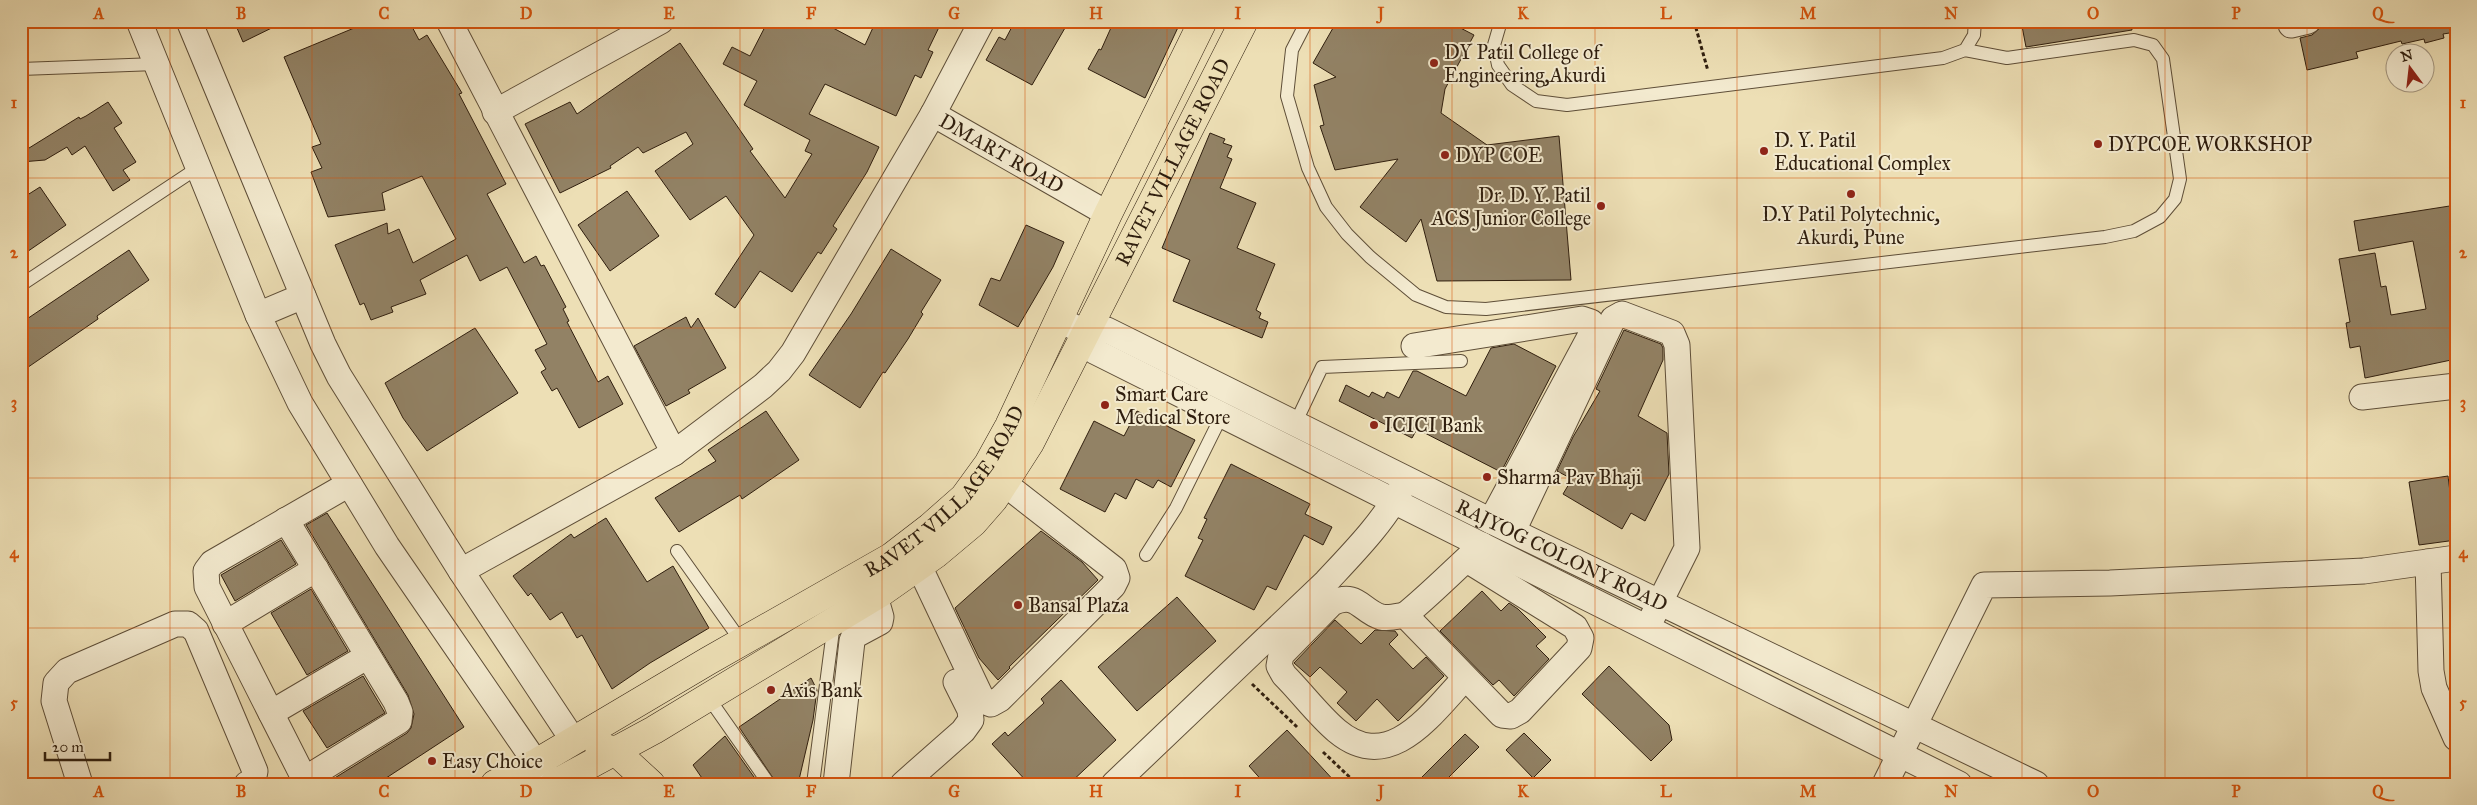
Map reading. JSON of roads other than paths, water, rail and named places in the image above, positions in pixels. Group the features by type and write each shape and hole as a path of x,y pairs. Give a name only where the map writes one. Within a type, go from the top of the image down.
{"main road":[{"name":"RAVET VILLAGE ROAD","path":"495,784 536,763 741,641 891,557 930,527 964,497 988,464 1009,426 1108,214 1204,21"},
{"name":"RAVET VILLAGE ROAD","path":"570,780 614,750 654,730 875,596 912,571 973,523 1005,484 1030,443 1244,21"},
{"path":"573,740 614,750 651,784"},
{"path":"536,763 570,780"}],"street":[{"path":"139,21 258,315 300,403 387,546 536,763"},
{"path":"189,21 303,296 339,376 461,571 573,740"},
{"path":"449,21 674,453"},
{"path":"495,112 660,21"},
{"name":"DMART ROAD","path":"982,21 933,114 1108,214"},
{"path":"461,571 674,453 763,386 779,371 793,353 933,114"},
{"path":"258,315 303,296"},
{"path":"1513,532 1613,319 1622,314 1672,333 1677,345 1687,548 1647,627"},
{"path":"1414,346 1582,319 1591,322 1593,331 1491,521"},
{"name":"RAJYOG COLONY ROAD","path":"1060,320 1086,333 1107,330 1513,532 2036,784"},
{"name":"RAJYOG COLONY ROAD","path":"1086,333 1094,351 1394,501 1474,552 1647,627 1959,784"},
{"path":"2362,397 2456,386"},
{"path":"1114,784 1326,582 1358,548 1394,501 1406,479"},
{"path":"286,520 396,702 400,712 399,721 306,781 207,587 206,571 212,563 286,520 349,484"},
{"path":"912,571 983,701 991,704 1000,699 1113,586 1117,578 1114,569 1005,484"},
{"path":"1405,615 1502,715 1511,716 1520,711 1579,648 1581,638 1575,627 1474,552 1405,615 1383,618 1352,599 1342,598 1332,603 1281,655 1279,666 1284,675 1337,731 1353,742 1368,748 1402,739 1420,726 1465,678"},
{"path":"1885,784 1898,754 1984,585 2110,583 2364,571 2456,558"},
{"path":"2428,562 2430,671 2448,703 2456,738"},
{"path":"225,624 316,569"},
{"path":"903,784 962,731 971,720 970,710 912,571"},
{"path":"836,784 852,641 854,636 876,626 880,622 881,617 875,596"},
{"path":"80,784 54,701 56,683 67,670 175,624 188,624 196,631 254,771 253,781 247,784"},
{"path":"271,713 368,656"}],"lane":[{"path":"1307,21 1292,50 1287,96 1308,168 1326,207 1347,234 1370,257 1416,295 1446,307 1486,309 2105,237 2134,231 2160,217 2174,199 2180,179 2163,59 2152,45 2134,40 2007,58 1965,50 1943,58 1568,105 1536,100 1512,85 1498,65 1494,45 1501,21"},
{"path":"1965,50 1974,35 1976,21"},
{"path":"21,69 156,64"},
{"path":"21,285 199,167"},
{"path":"1295,424 1322,367 1461,361"},
{"path":"1146,554 1176,508 1222,415"},
{"path":"677,551 741,641"},
{"path":"813,784 834,621"},
{"path":"708,697 769,784"}],"place":[{"name":"DY Patil College of Engineering,Akurdi","path":"1434,63"},
{"name":"DYPCOE WORKSHOP","path":"2098,144"},
{"name":"D. Y. Patil Educational Complex","path":"1764,151"},
{"name":"DYP COE","path":"1445,155"},
{"name":"D.Y Patil Polytechnic, Akurdi, Pune","path":"1851,194"},
{"name":"Dr. D. Y. Patil ACS Junior College","path":"1601,206"},
{"name":"Smart Care Medical Store","path":"1105,405"},
{"name":"ICICI Bank","path":"1374,425"},
{"name":"Sharma Pav Bhaji","path":"1487,477"},
{"name":"Bansal Plaza","path":"1018,605"},
{"name":"Axis Bank","path":"771,690"},
{"name":"Easy Choice","path":"432,761"}]}
